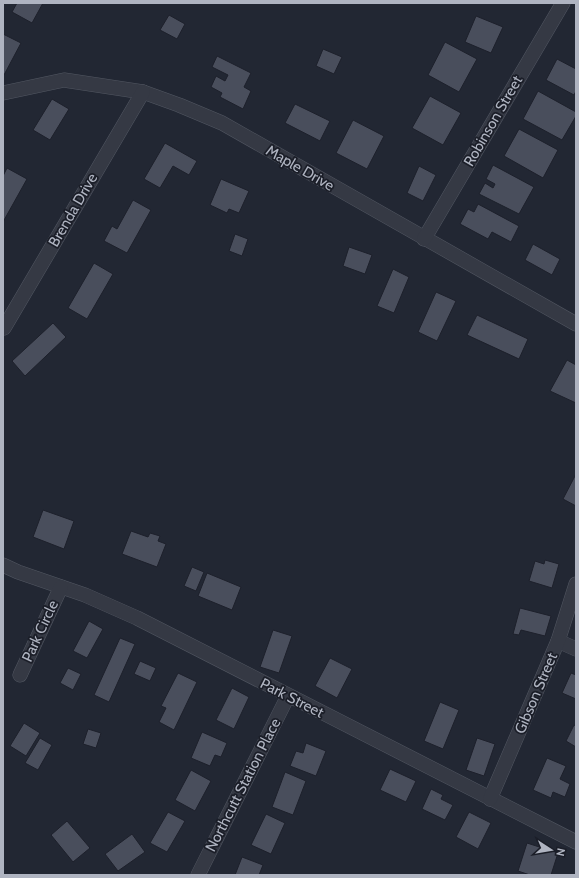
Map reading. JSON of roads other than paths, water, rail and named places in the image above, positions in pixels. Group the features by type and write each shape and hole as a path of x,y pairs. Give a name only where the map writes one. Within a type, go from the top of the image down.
{"street":[{"name":"Robinson Street","path":"424,239 563,3"},
{"name":"Maple Drive","path":"3,93 64,80 143,92 179,105 222,123 576,324"},
{"name":"Brenda Drive","path":"4,328 143,92"},
{"name":"Park Street","path":"3,565 85,595 137,618 490,800 576,842"},
{"name":"Gibson Street","path":"490,800 558,641 576,584"},
{"name":"Park Circle","path":"20,675 61,587"},
{"path":"558,641 576,649"},
{"name":"Northcutt Station Place","path":"198,875 288,696"}]}
